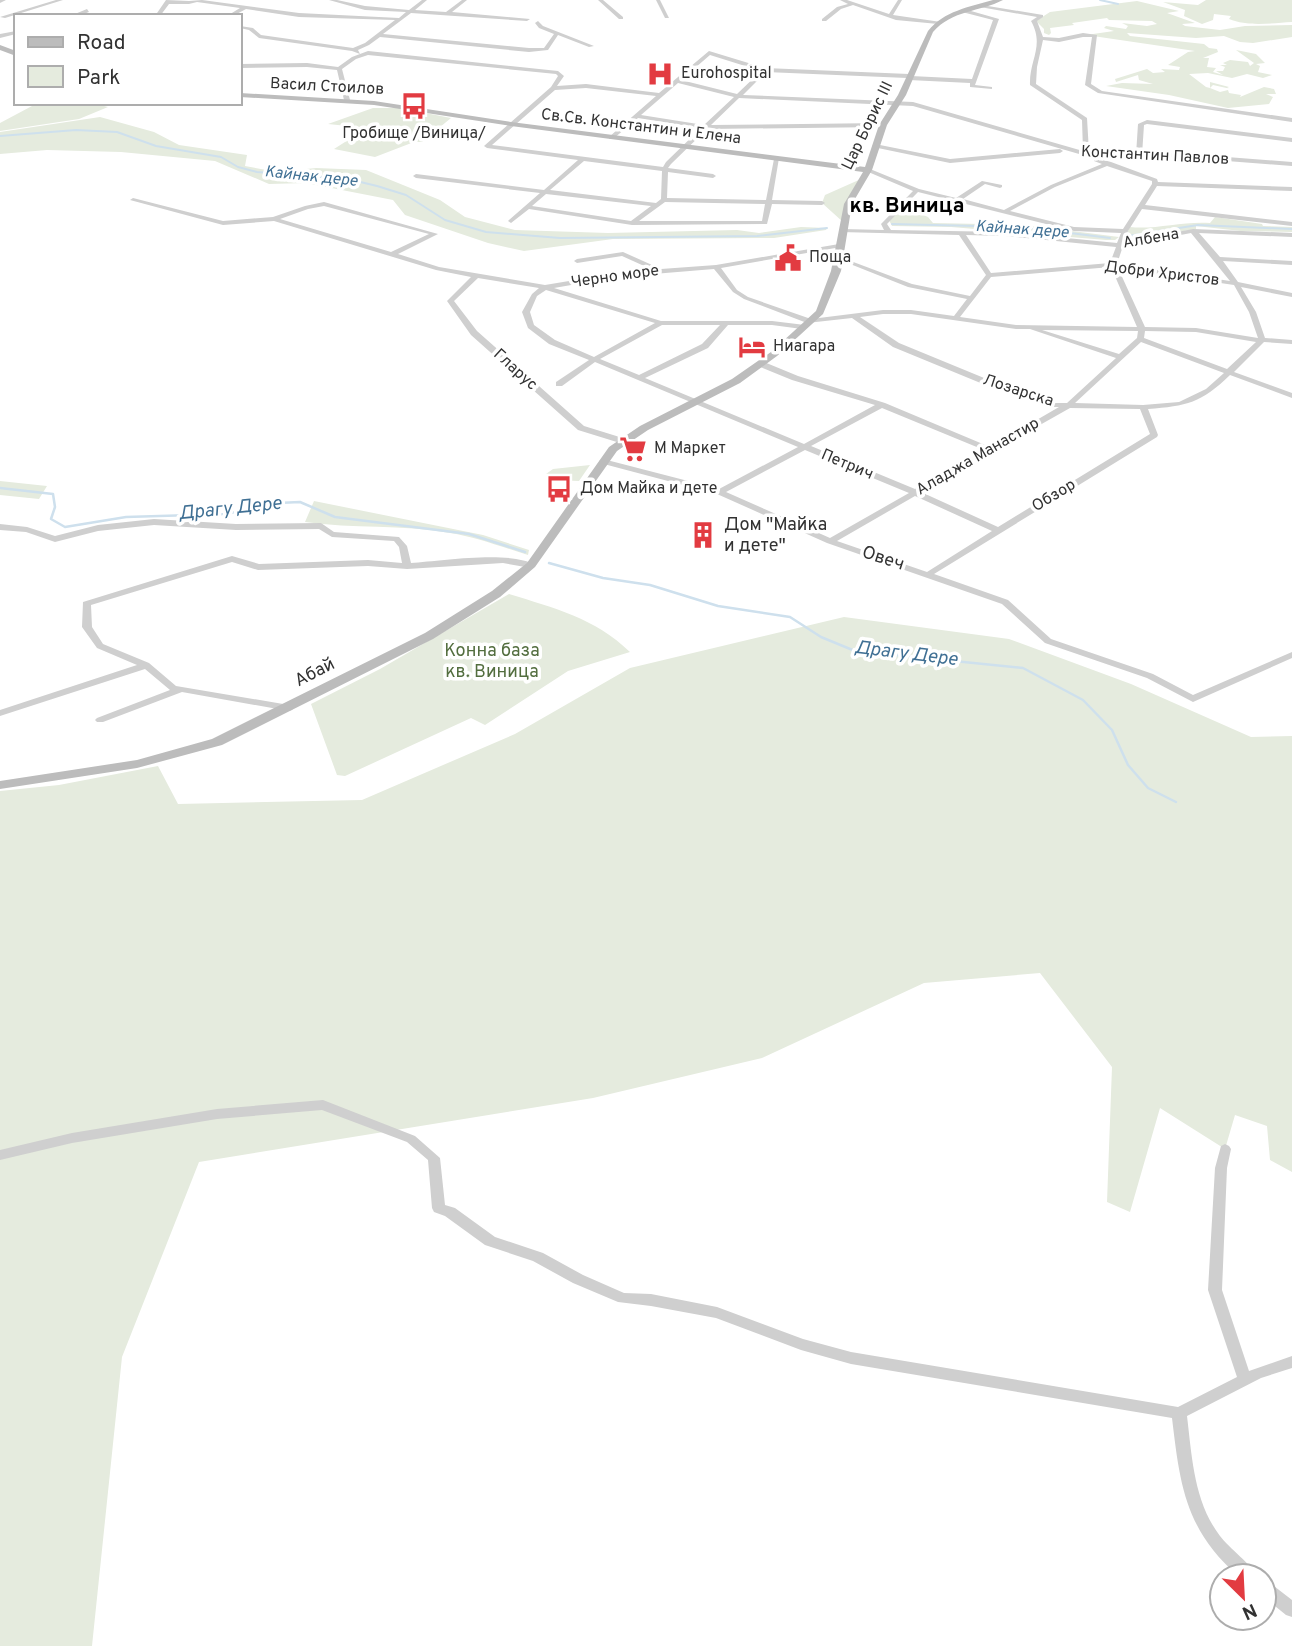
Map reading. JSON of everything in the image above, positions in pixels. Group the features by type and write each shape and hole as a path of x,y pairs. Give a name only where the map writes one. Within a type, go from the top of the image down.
{"street":[{"path":"1,17 61,0"},
{"path":"168,1 198,0 299,15 398,19"},
{"path":"242,66 307,65 339,69 377,35 425,0"},
{"path":"447,14 465,0"},
{"path":"600,0 621,18"},
{"path":"658,0 667,17"},
{"path":"842,0 890,16 938,22 1000,0"},
{"path":"890,16 900,0"},
{"path":"335,1 410,11 527,19"},
{"path":"824,20 839,8 853,4"},
{"path":"982,6 1041,16 1034,20 1041,28 1042,38 1032,75 1034,85 1085,119 1086,154"},
{"path":"233,14 247,7"},
{"path":"78,14 87,11"},
{"path":"964,11 996,19 972,86 990,88"},
{"name":"Цар Борис III","path":"587,485 603,461 623,441 696,403 761,363 820,312 836,271 848,204 868,170 883,125 899,102 930,32 938,22"},
{"path":"538,23 591,46"},
{"path":"242,27 250,29 259,36 357,53 558,73 561,76 554,88 488,146 713,176"},
{"path":"377,35 529,50 546,49 557,33"},
{"path":"1042,38 1059,40 1083,34 1095,36 1088,85 1100,92 1292,120"},
{"path":"611,138 709,53 765,70 973,82"},
{"path":"339,69 347,100"},
{"path":"664,200 665,169 684,147 765,70"},
{"name":"Константин Павлов","path":"676,81 738,96 899,102 935,109 1086,154 1115,157 1175,155 1292,164"},
{"path":"554,88 586,86 660,95"},
{"name":"Васил Стоилов","path":"242,95 347,100 412,108"},
{"name":"Св.Св. Константин и Елена","path":"412,108 611,138 868,170"},
{"path":"637,116 706,127 883,125"},
{"path":"1139,157 1141,125 1152,122 1292,140"},
{"path":"875,146 950,161 1066,150 1156,180 1122,238 1113,265 1142,328 1140,339 1292,396"},
{"path":"1004,212 1053,186 1108,164 1115,157"},
{"path":"511,220 584,158"},
{"path":"527,207 632,223 765,223 777,159"},
{"path":"868,170 917,190 956,201 1122,238"},
{"path":"416,176 656,205"},
{"path":"956,201 984,182 1000,186"},
{"path":"1155,184 1292,190"},
{"path":"887,227 917,190"},
{"path":"133,200 223,223 274,219 324,204 435,234 392,254"},
{"path":"632,223 664,200 822,203"},
{"path":"1142,207 1292,224"},
{"name":"Черно море","path":"274,219 438,268 545,287 658,270 716,267 839,246"},
{"name":"Албена","path":"842,231 887,227 961,233 1122,238 1193,231 1292,235"},
{"path":"1193,231 1220,259 1256,315 1262,340"},
{"path":"956,318 989,275 961,233"},
{"path":"577,261 623,254 658,270"},
{"path":"838,258 910,286 971,298"},
{"path":"1220,259 1292,263"},
{"name":"Добри Христов","path":"989,275 1113,265 1292,295"},
{"path":"716,267 734,291 806,324"},
{"name":"Гларус","path":"477,275 450,301 474,333 581,428 623,441"},
{"path":"545,287 661,323 806,324 883,312 911,312 1033,328 1207,331 1292,342"},
{"name":"Петрич","path":"545,287 534,295 526,312 531,326 552,341 997,530"},
{"name":"Лозарска","path":"855,317 896,345 1003,389 1052,405 1143,407 1190,401 1209,391 1262,340"},
{"path":"559,384 595,359 661,323"},
{"path":"639,378 705,346 724,324"},
{"path":"1033,328 1038,332 1121,357"},
{"name":"Аладжа Манастир","path":"830,541 1069,405 1140,339"},
{"path":"761,363 795,378 882,405 991,450"},
{"path":"720,492 882,405"},
{"name":"Обзор","path":"929,574 1154,435 1143,407"},
{"name":"Овеч","path":"603,461 720,492 830,541 1005,602 1048,641 1150,676 1193,699 1292,655"},
{"name":"Абай","path":"0,785 98,773 185,754 217,743 289,708 429,636 496,594 531,565 587,485"},
{"path":"0,527 27,530 62,539 98,528 153,522 236,527 321,526 332,534 396,539 403,546 407,566"},
{"path":"289,708 173,688 146,665 100,646 87,627 86,604 232,559 258,567 368,564 407,566 503,560 531,565"},
{"path":"0,713 146,665"},
{"path":"100,720 180,690"},
{"path":"0,1155 72,1138 217,1114 323,1105 411,1139 434,1158 439,1208 450,1212 490,1241 538,1257 578,1279 623,1298 651,1300 717,1313 801,1345 851,1358 1179,1413 1245,1380 1292,1362"},
{"path":"1225,1149 1221,1168 1215,1290 1245,1380"},
{"path":"1179,1413 1187,1476 1196,1515 1216,1546 1234,1562"},
{"path":"1278,1599 1292,1610"}],"green space":[{"path":"1206,0 1292,0 1292,22 1244,23 1229,19 1231,16 1214,14 1213,20 1202,24 1184,16 1185,10 1163,2 1198,5"},
{"path":"1137,1 1179,11 1167,13 1195,23 1182,24 1185,26 1220,30 1245,26 1292,25 1292,37 1253,43 1224,36 1196,38 1127,33 1130,36 1204,44 1217,49 1218,52 1203,58 1209,58 1207,67 1216,68 1213,72 1223,75 1216,71 1223,71 1225,67 1220,65 1227,65 1223,63 1230,60 1248,62 1250,66 1254,63 1236,50 1256,54 1265,63 1256,64 1260,66 1258,72 1253,71 1272,75 1263,78 1247,74 1232,78 1208,73 1189,74 1206,87 1220,92 1228,90 1229,93 1241,95 1240,97 1264,87 1274,89 1276,94 1266,94 1273,97 1269,104 1228,108 1169,95 1106,86 1122,83 1153,84 1139,80 1138,75 1116,82 1115,79 1147,69 1153,73 1165,72 1161,69 1179,70 1180,67 1168,65 1188,52 1195,51 1086,35 1114,31 1104,28 1106,26 1126,29 1128,26 1122,23 1147,26 1157,24 1152,21 1107,18 1050,28 1049,35 1044,33 1044,29 1036,21 1050,12"},
{"path":"1210,82 1231,89 1213,85 1210,88"},
{"path":"32,106 108,107 79,119 0,131 0,123"},
{"path":"373,108 400,108 451,118 422,142 414,142 375,157 334,149 367,128 328,124"},
{"path":"100,117 154,132 179,145 247,155 245,166 277,172 316,168 366,170 440,200 465,217 515,230 608,233 737,230 759,233 801,227 827,228 774,238 613,239 524,251 488,243 405,215 393,200 306,183 269,184 215,161 121,152 47,150 0,154 0,132"},
{"path":"861,179 843,222 822,203 825,195"},
{"path":"903,206 928,217 933,223 1025,225 1119,237 1106,240 951,227 892,226 889,220"},
{"path":"1215,217 1263,226 1292,227 1292,232 1241,231 1196,226 1196,229 1135,239 1127,233 1130,227 1210,223"},
{"path":"590,465 579,481 551,480 546,474 553,469"},
{"path":"0,481 47,486 39,499 0,495"},
{"path":"314,501 483,535 529,550 528,555 470,537 432,530 305,522"},
{"name":"Конна база кв. Виница","path":"509,594 588,622 617,640 630,652 568,671 485,725 471,718 345,776 337,775 311,704 380,669"},
{"path":"844,617 1009,639 1131,684 1251,737 1292,736 1292,1172 1270,1160 1267,1126 1235,1115 1225,1149 1160,1108 1130,1212 1107,1202 1112,1067 1040,973 924,983 762,1058 593,1098 199,1162 122,1357 92,1646 0,1646 0,791 59,785 158,766 178,804 362,800 515,734 630,668"}],"waterway":[{"path":"1100,0 1118,4"},
{"name":"Кайнак дере","path":"0,136 76,130 117,132 156,146 221,157 238,167 257,172 348,179 377,186 406,195 445,220 486,232 560,238 757,236 827,228"},
{"name":"Кайнак дере","path":"892,224 1022,227 1110,238"},
{"name":"Кайнак дере","path":"1128,236 1198,225 1292,229"},
{"name":"Драгу Дере","path":"0,488 53,494 55,507 51,519 65,527 126,517 226,514 278,503 300,502 335,517 469,534 525,552"},
{"name":"Драгу Дере","path":"549,563 603,578 650,585 718,606 790,617 821,637 855,651 1023,668 1083,700 1112,730 1128,765 1148,788 1176,802"}],"place":[{"name":"Eurohospital","path":"660,74"},
{"name":"Гробище /Виница/","path":"414,106"},
{"name":"Поща","path":"788,258"},
{"name":"Ниагара","path":"752,347"},
{"name":"М Маркет","path":"633,449"},
{"name":"Дом Майка и дете","path":"559,489"},
{"name":"Дом \"Майка и дете\"","path":"703,535"}],"district":[{"name":"кв. Виница","path":"907,206"}]}
